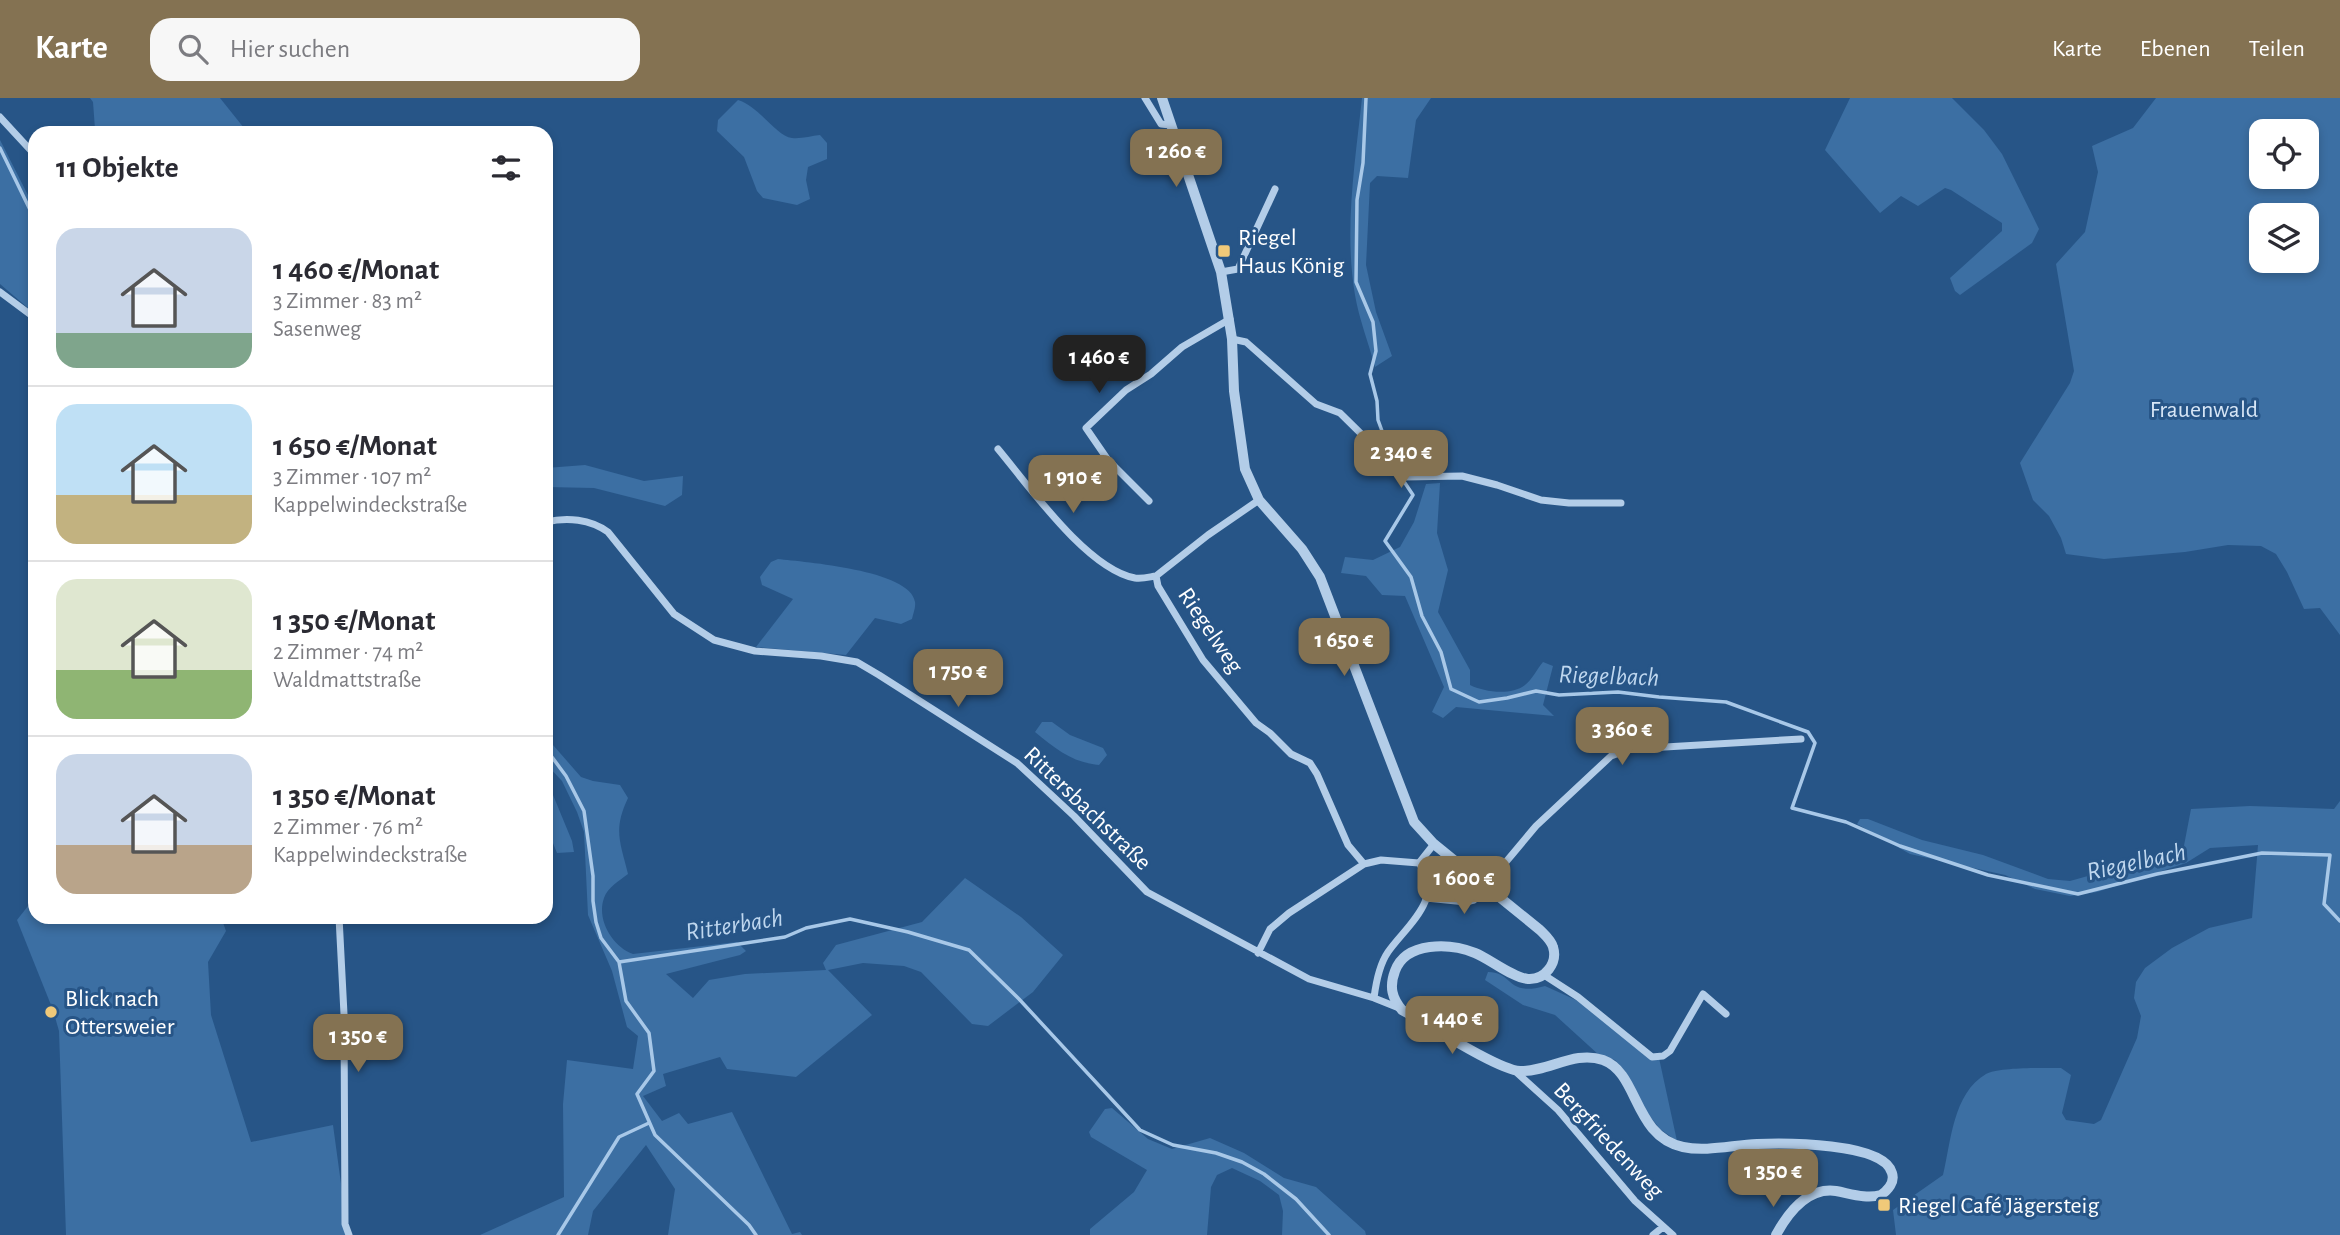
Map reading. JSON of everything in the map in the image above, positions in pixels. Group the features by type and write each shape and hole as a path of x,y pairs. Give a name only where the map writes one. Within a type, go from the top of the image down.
{"street":[{"path":"1145,98 1160,124 1170,125"},
{"path":"1162,98 1221,272 1233,338 1234,391 1241,449 1245,469 1259,500 1302,550 1320,577 1351,652 1408,810 1421,832 1549,939 1554,948 1554,958 1544,975 1537,979 1521,978 1486,958 1461,948 1424,948 1404,956 1393,976 1391,990 1394,1000 1402,1010 1516,1071 1537,1069 1577,1058 1593,1057 1606,1061 1616,1069 1646,1122 1666,1140 1679,1146 1693,1149 1769,1144 1835,1147 1870,1155 1889,1167 1893,1174 1892,1182 1881,1195 1865,1197 1834,1191 1814,1194 1791,1212 1776,1235"},
{"path":"0,117 28,147"},
{"path":"1221,272 1238,269 1275,189"},
{"path":"0,292 28,313"},
{"path":"1149,501 1108,460 1086,428 1126,390 1151,374 1182,347 1230,319"},
{"path":"1233,338 1246,342 1316,404 1340,413 1405,477 1462,476 1541,500 1620,503"},
{"path":"998,449 1088,553 1119,573 1133,578 1157,576"},
{"name":"Riegelweg","path":"1259,500 1199,541 1157,576 1158,586 1203,660 1256,723 1291,754 1310,763 1348,845 1364,864"},
{"name":"Rittersbachstraße","path":"553,521 581,521 599,525 608,531 674,614 715,640 755,651 821,656 857,662 1017,763 1065,807 1147,892 1309,979 1374,998 1402,1010"},
{"path":"1426,898 1466,902 1474,900 1536,826 1611,756 1632,749 1801,739"},
{"path":"1419,863 1434,844"},
{"path":"1258,953 1270,929 1364,864 1381,860 1419,863"},
{"path":"1374,998 1377,976 1388,952 1418,917 1426,898 1427,880 1419,863"},
{"path":"340,924 344,1014 345,1224 349,1235"},
{"path":"1544,975 1578,997 1652,1057 1663,1056 1670,1051 1703,995 1726,1014"},
{"name":"Bergfriedenweg","path":"1516,1071 1558,1110 1635,1200 1673,1235"},
{"path":"1653,1235 1663,1227"}],"green space":[{"path":"90,98 220,98 242,126 95,126 93,102"},
{"path":"1362,98 1431,98 1416,120 1408,178 1377,176 1370,183 1366,265 1376,312 1392,356 1375,367 1357,304 1350,246"},
{"path":"1850,98 1952,98 1984,130 2002,154 2039,229 2032,243 1960,295 1955,291 1950,278 2002,231 2002,223 1945,188 1918,206 1901,196 1880,213 1825,150"},
{"name":"Frauenwald","path":"2156,98 2340,98 2340,635 2320,608 2304,609 2276,554 2261,546 2228,545 2185,552 2104,559 2066,554 2049,516 2033,500 2020,463 2070,383 2074,371 2056,264 2085,232 2098,172 2092,146 2133,128"},
{"path":"738,100 786,136 799,138 820,135 827,143 827,159 808,167 806,180 810,199 797,205 763,198 757,191 744,157 717,131 718,120"},
{"path":"0,140 28,195 28,308 0,284"},
{"path":"585,465 644,481 683,476 682,495 665,506 594,488 553,487 553,467"},
{"path":"1440,483 1437,533 1448,570 1438,612 1470,670 1470,685 1490,691 1512,691 1528,683 1543,662 1553,666 1543,705 1554,716 1456,707 1443,718 1432,712 1444,687 1405,596 1382,595 1366,576 1341,573 1345,557 1373,560 1400,547 1414,522 1426,484"},
{"path":"778,559 832,565 896,582 909,591 915,602 912,619 901,624 875,618 846,655 756,647 793,599 762,585 760,577 771,562"},
{"path":"1042,722 1052,722 1070,735 1103,748 1107,755 1099,765 1072,758 1035,732"},
{"path":"553,745 581,777 620,785 628,798 623,809 619,836 628,874 608,891 602,906 604,924 619,945 633,954 737,942 746,951 740,955 666,974 693,998 709,980 745,974 826,970 823,963 836,945 922,922 965,878 1021,917 1063,955 1033,992 988,1026 972,1024 921,972 904,966 863,963 828,970 872,1015 796,1077 727,1069 720,1057 663,1074 666,1086 643,1096 662,1121 679,1113 688,1124 732,1112 792,1234 800,1232 802,1235 668,1235 675,1189 646,1145 593,1211 588,1235 480,1235 564,1197 563,1104 567,1060 633,1069 638,1036 627,1027 612,971 588,915 584,832 562,781 553,771"},
{"path":"553,795 574,852 557,853 553,843"},
{"path":"2340,801 2340,1235 1896,1235 1893,1210 1943,1175 1960,1106 1966,1093 1986,1074 2011,1069 2061,1068 2071,1075 2062,1113 2066,1120 2094,1124 2101,1120 2137,1038 2141,1016 2134,998 2136,982 2145,968 2172,948 2209,928 2252,918 2258,845 2210,848 2186,863 2097,892 2070,896 2035,889 2005,875 1910,854 1857,824 1860,819 1868,819 1922,840 1983,855 2048,879 2070,881 2159,856 2182,856 2191,809 2250,806 2334,809"},
{"path":"28,906 28,924 224,924 226,931 208,962 211,1015 251,1142 333,1125 348,1235 66,1235 59,1031 17,920"},
{"path":"1488,972 1496,973 1523,988 1545,986 1576,1000 1659,1058 1677,1141 1660,1129 1644,1109 1625,1071 1615,1060 1599,1055 1555,1015 1523,1005 1485,980"},
{"path":"1112,1108 1148,1139 1172,1149 1210,1138 1244,1153 1284,1178 1316,1187 1365,1231 1366,1235 1282,1235 1283,1211 1279,1195 1260,1181 1232,1168 1217,1175 1211,1187 1207,1235 1090,1235 1090,1229 1134,1192 1147,1170 1091,1137 1089,1132 1105,1109"}],"waterway":[{"name":"Riegelbach","path":"1366,98 1363,163 1357,200 1356,282 1373,322 1376,351 1370,374 1377,401 1378,420 1393,461"},
{"path":"0,148 28,206"},
{"name":"Riegelbach","path":"1401,477 1413,495 1385,541 1411,577 1422,616 1441,652 1451,689 1479,702 1536,691 1559,695 1618,692 1726,702 1808,732 1815,743 1792,808 1846,822 1900,846 1988,875 2078,894 2157,874 2262,853 2330,855 2324,904 2340,921"},
{"name":"Ritterbach","path":"553,758 566,776 584,811 596,922 601,938 619,962 785,937 806,928 850,919 969,950 1019,999 1140,1130 1173,1145 1216,1153 1242,1162 1264,1174 1296,1199 1329,1235"},
{"path":"619,962 626,1001 649,1033 654,1071 637,1094 655,1135 749,1225 756,1235"},
{"path":"558,1235 619,1137 649,1123"}],"place":[{"name":"Riegel Haus König","path":"1224,251"},
{"name":"Blick nach Ottersweier","path":"51,1012"},
{"name":"Riegel Café Jägersteig","path":"1884,1205"}]}
